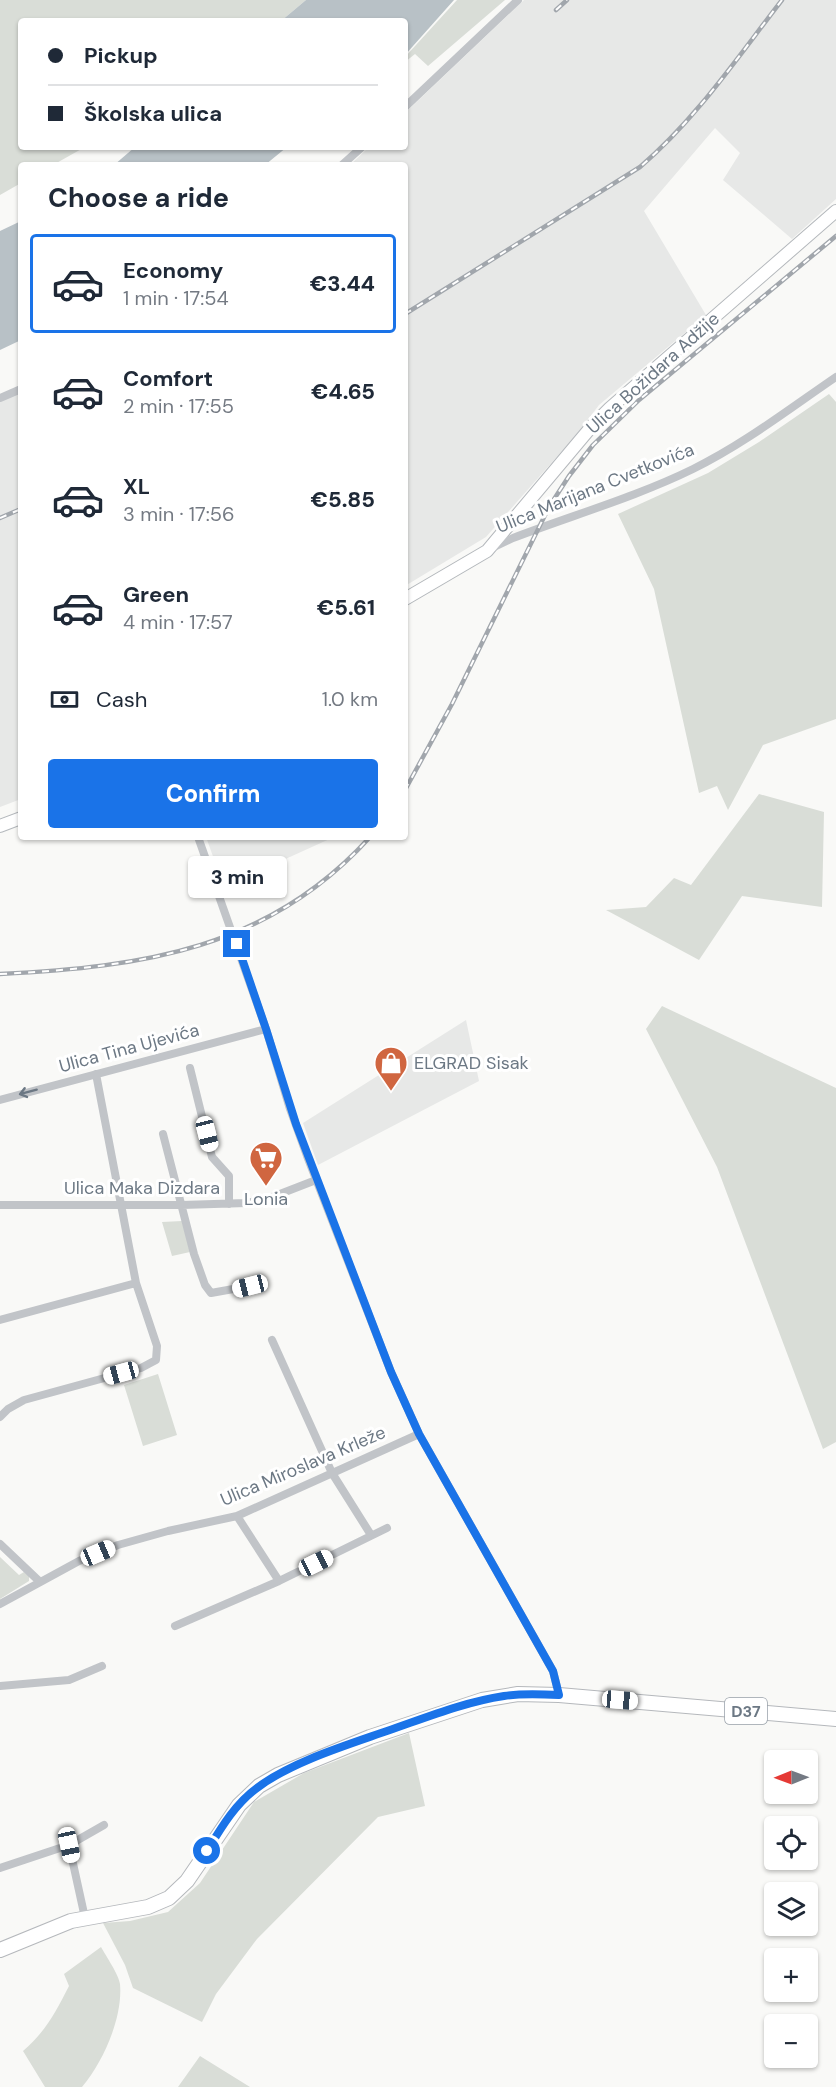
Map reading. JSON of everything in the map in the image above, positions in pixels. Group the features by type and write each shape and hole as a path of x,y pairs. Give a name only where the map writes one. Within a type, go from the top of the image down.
{"main road":[{"name":"Ulica Božidara Adžije","path":"408,597 487,551 610,408 836,211"},
{"path":"0,826 18,819"},
{"name":"D37","path":"0,1950 57,1925 148,1907 169,1898 187,1881 239,1804 259,1786 278,1774 370,1737 470,1704 507,1695 559,1695 836,1719"}],"street":[{"path":"408,104 519,0"},
{"path":"345,162 359,150"},
{"name":"Ulica Marijana Cvetkovića","path":"487,551 513,538 644,490 694,469 764,428 836,377"},
{"path":"0,398 18,390"},
{"path":"199,840 266,1029 290,1109 369,1317 419,1434 553,1671 559,1695"},
{"name":"Ulica Tina Ujevića","path":"0,1100 266,1029"},
{"path":"190,1068 212,1157 229,1176 229,1204"},
{"path":"0,1417 8,1409 24,1400 141,1368 156,1360 157,1346 136,1282 96,1074"},
{"path":"163,1134 194,1254 205,1285 211,1293 250,1286"},
{"name":"Ulica Maka Dizdara","path":"0,1205 229,1204 267,1199 316,1180"},
{"path":"0,1320 136,1282"},
{"path":"272,1340 332,1473 371,1535"},
{"name":"Ulica Miroslava Krleže","path":"0,1604 39,1581 118,1545 237,1516 419,1434"},
{"path":"237,1516 279,1581"},
{"path":"176,1626 279,1581 387,1528"},
{"path":"0,1544 39,1581"},
{"path":"0,1686 69,1680 102,1666"},
{"path":"0,1868 69,1845 104,1826"},
{"path":"69,1845 85,1918"}],"shaded area":[{"path":"0,0 306,0 285,18 18,18 18,150 80,150 58,162 18,162 18,185 0,195"},
{"path":"306,0 454,0 408,52 408,18 285,18"},
{"path":"457,0 505,0 428,66 415,54 408,60 408,54"},
{"path":"524,0 836,0 836,199 792,239 723,180 740,153 715,128 644,211 706,315 599,405 577,434 486,537 408,584 408,162 353,162 366,150 408,150 408,110"},
{"path":"132,150 283,150 269,162 118,162"},
{"path":"18,222 18,341 0,350 0,231"},
{"path":"18,393 18,800 0,807 0,401"},
{"path":"829,394 836,402 836,719 763,745 728,810 717,786 699,793 654,589 618,514 708,473 759,442"},
{"path":"759,794 824,812 822,907 742,896 699,960 606,910 646,907 674,878 691,885"},
{"path":"207,840 327,840 224,887"},
{"path":"662,1006 836,1088 836,1442 823,1449 717,1167 646,1029"},
{"path":"466,1020 479,1081 318,1165 303,1123"},
{"path":"182,1221 190,1252 172,1256 162,1222"},
{"path":"158,1374 177,1435 143,1446 124,1385"},
{"path":"0,1557 19,1575 24,1572 29,1576 29,1581 0,1599"},
{"path":"409,1733 425,1806 378,1817 257,1939 216,1994 202,2022 133,1988 125,1965 103,1923 130,1921 168,1912 200,1883 254,1802 304,1773"},
{"path":"101,1947 120,1984 118,2011 110,2039 90,2077 82,2087 45,2087 23,2051 44,2029 64,1996 69,1986 64,1974"},
{"path":"200,2056 250,2087 178,2087"}],"railway":[{"path":"556,10 567,0"},
{"path":"408,312 640,167 698,108 782,0"},
{"path":"408,785 452,704 549,507 593,445 639,400 836,236"},
{"path":"0,518 18,510"},
{"path":"0,974 104,965 153,957 201,945 246,928 290,905 331,875 367,840"}],"place":[{"name":"ELGRAD Sisak","path":"391,1092"},
{"name":"Lonia","path":"266,1187"}],"route":[{"path":"207,1851 233,1811 259,1786 278,1774 370,1737 482,1700 518,1694 559,1695 553,1671 419,1434 391,1372 290,1109 237,944"}]}
